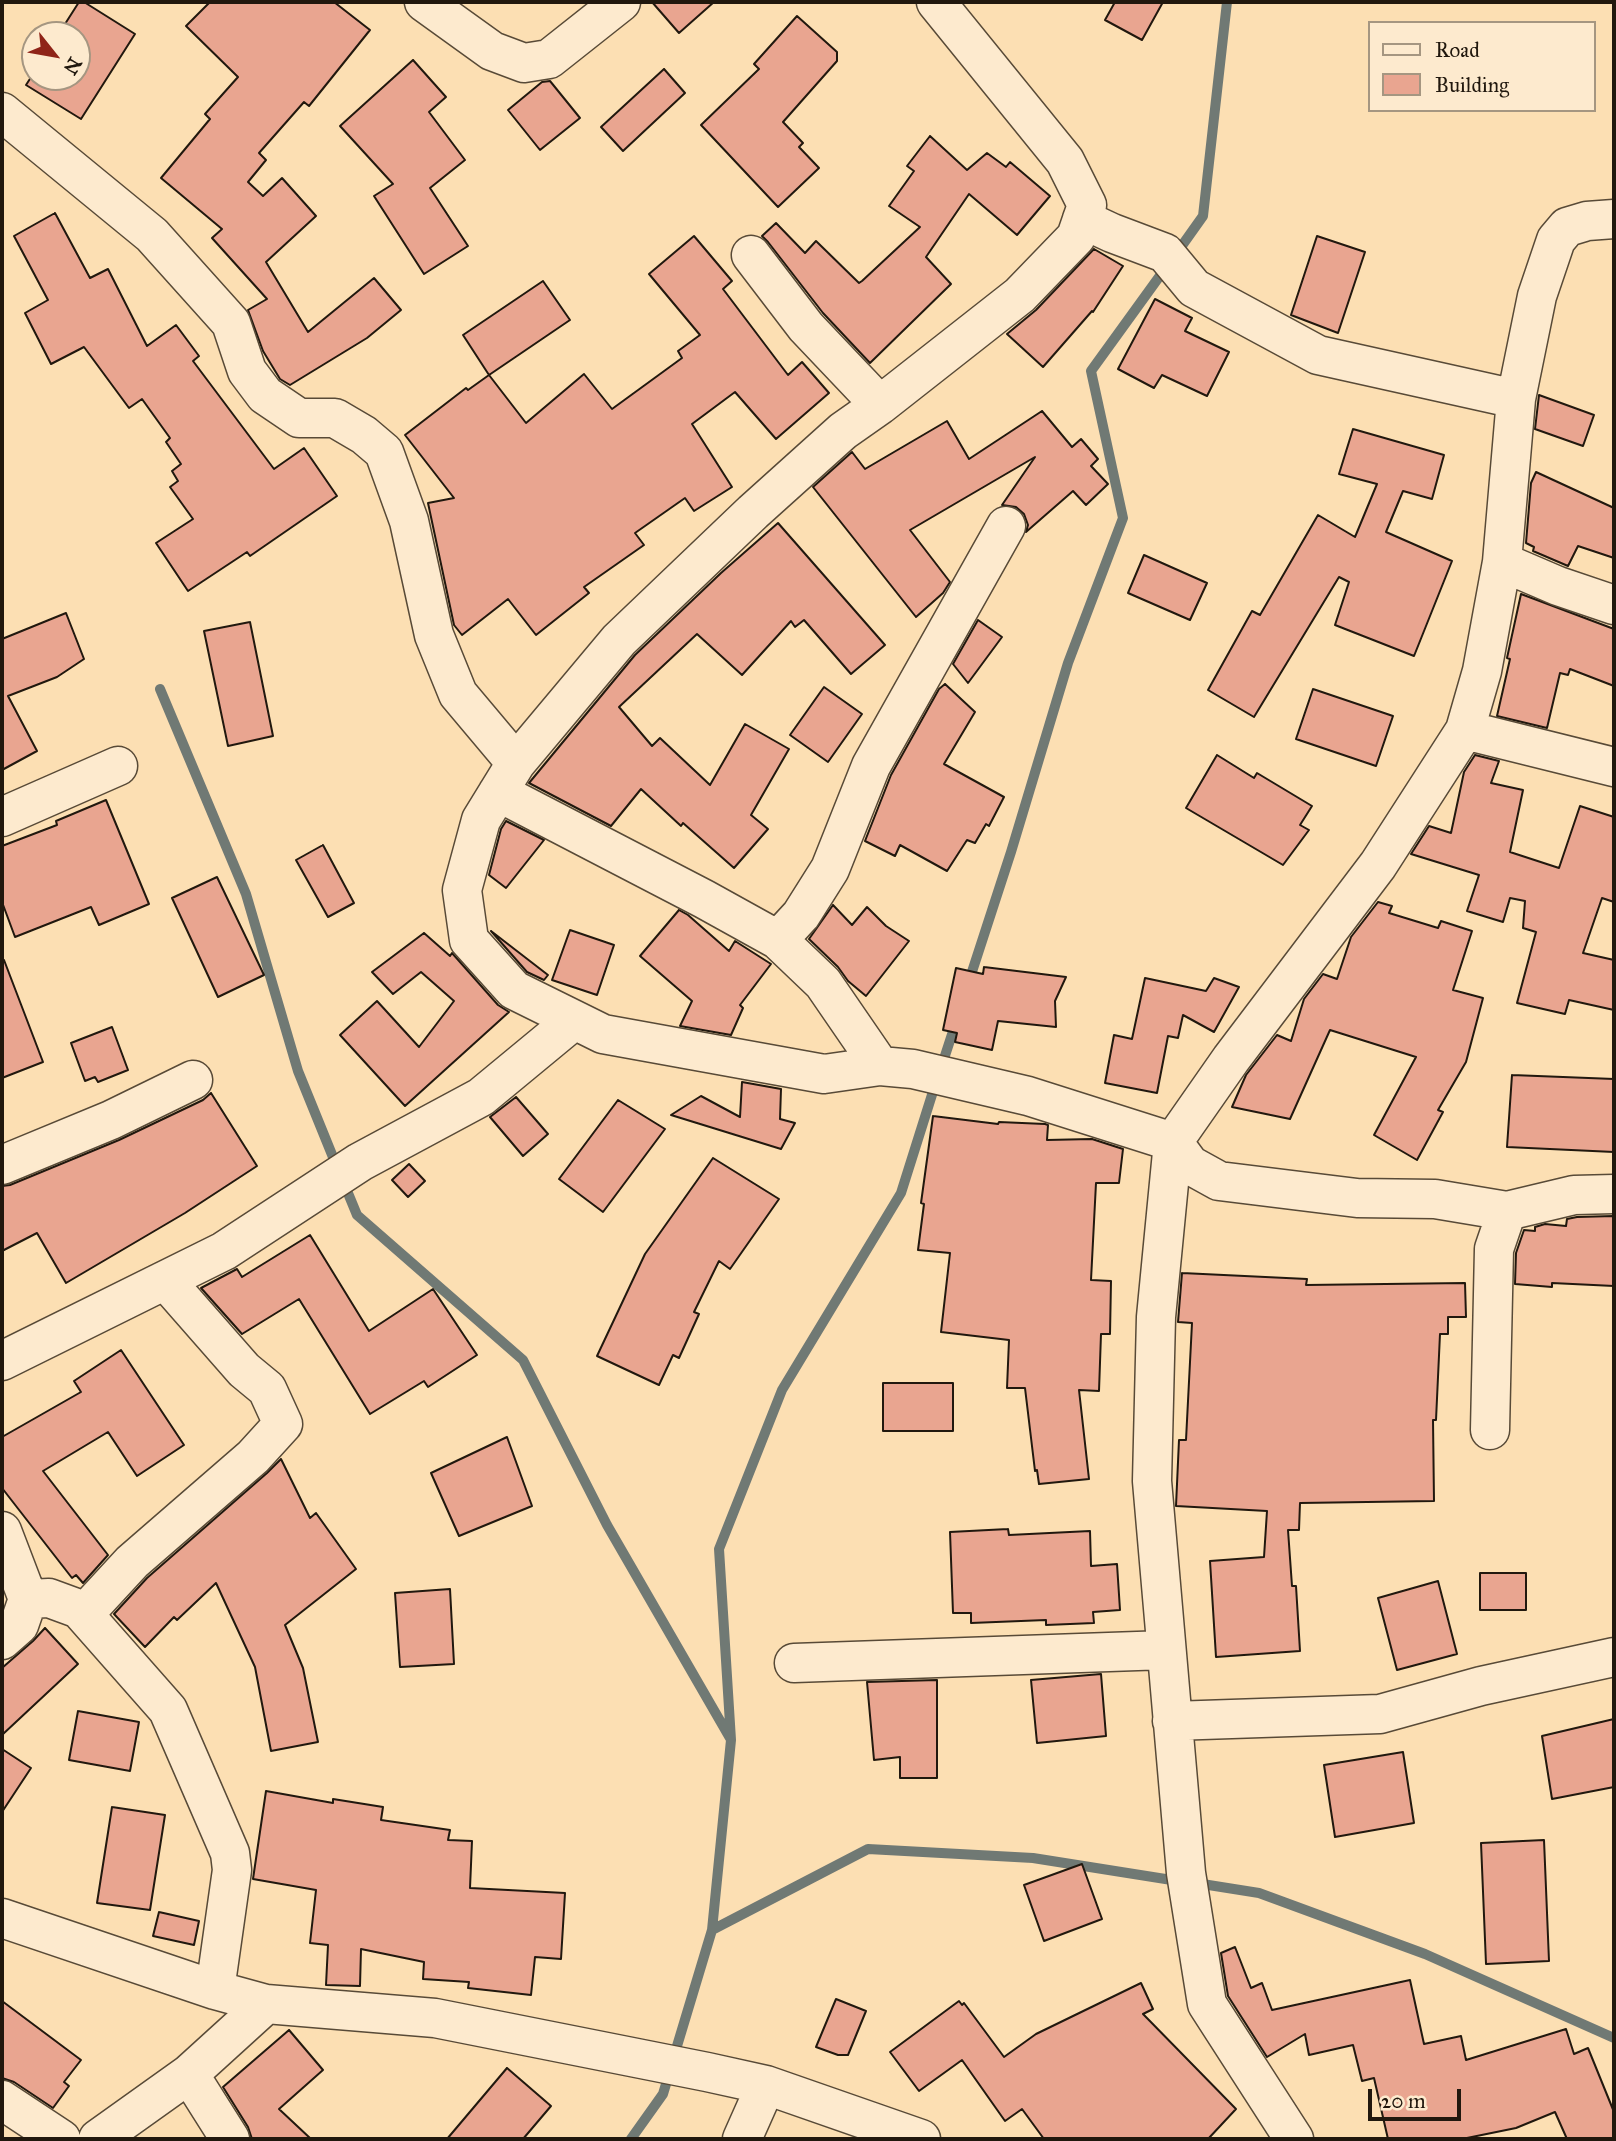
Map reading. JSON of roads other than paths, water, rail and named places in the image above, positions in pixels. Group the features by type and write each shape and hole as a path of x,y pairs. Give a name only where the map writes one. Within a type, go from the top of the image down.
{"street":[{"path":"424,2 492,51 524,63 549,59 621,2"},
{"path":"936,2 1065,161 1087,205 1076,237 1020,295 843,432 793,476 619,640 507,777 481,820 462,890 469,940 514,990 603,1034 824,1074 880,1066 913,1069 1028,1096 1173,1142 1190,1165 1219,1181 1357,1198 1435,1199 1507,1211 1574,1195 1614,1194"},
{"path":"2,112 152,235 231,323 247,371 265,395 299,418 335,418 365,435 384,452 409,521 434,635 458,694 507,777 704,899 778,940 823,983 880,1066"},
{"path":"1082,219 1165,253 1194,288 1318,355 1516,399"},
{"path":"1294,2139 1207,2004 1186,1873 1152,1481 1156,1317 1173,1142 1231,1059 1378,865 1465,730 1482,671 1502,562 1516,399 1537,296 1556,240 1567,227 1587,221 1614,219"},
{"path":"751,255 806,327 880,405"},
{"path":"778,940 801,915 830,869 871,766 1006,526"},
{"path":"1502,562 1558,586 1614,605"},
{"path":"1465,730 1614,766"},
{"path":"2,817 118,766"},
{"path":"2,1362 225,1251 360,1161 481,1097 573,1021"},
{"path":"2,1165 111,1120 193,1080"},
{"path":"1490,1430 1494,1249 1507,1211"},
{"path":"84,1614 132,1562 253,1457 284,1424 267,1389 244,1370 166,1281"},
{"path":"2,1531 28,1599 19,1625 2,1640"},
{"path":"28,1599 49,1598 79,1609 168,1710 230,1853 232,1870 215,1990"},
{"path":"794,1663 1166,1650"},
{"path":"1172,1721 1380,1714 1481,1686 1614,1657"},
{"path":"2,1918 215,1990 266,2004 435,2018 707,2072 766,2085 921,2139"},
{"path":"98,2139 189,2074 266,2004"},
{"path":"189,2074 230,2139"},
{"path":"742,2139 766,2085"},
{"path":"2,2100 61,2139"}],"waterway":[{"path":"1176,254 1203,216 1227,2"},
{"path":"969,981 1068,663 1123,518 1091,371 1167,266"},
{"path":"160,689 246,894 298,1071 337,1167"},
{"path":"941,1068 956,1022"},
{"path":"674,2056 712,1930 731,1740 719,1549 782,1390 901,1193 936,1082"},
{"path":"343,1181 357,1215 523,1360 607,1525 730,1738"},
{"path":"712,1930 868,1849 1033,1858 1178,1881"},
{"path":"1196,1883 1259,1893 1425,1954 1614,2038"},
{"path":"631,2139 663,2094 669,2074"}]}
